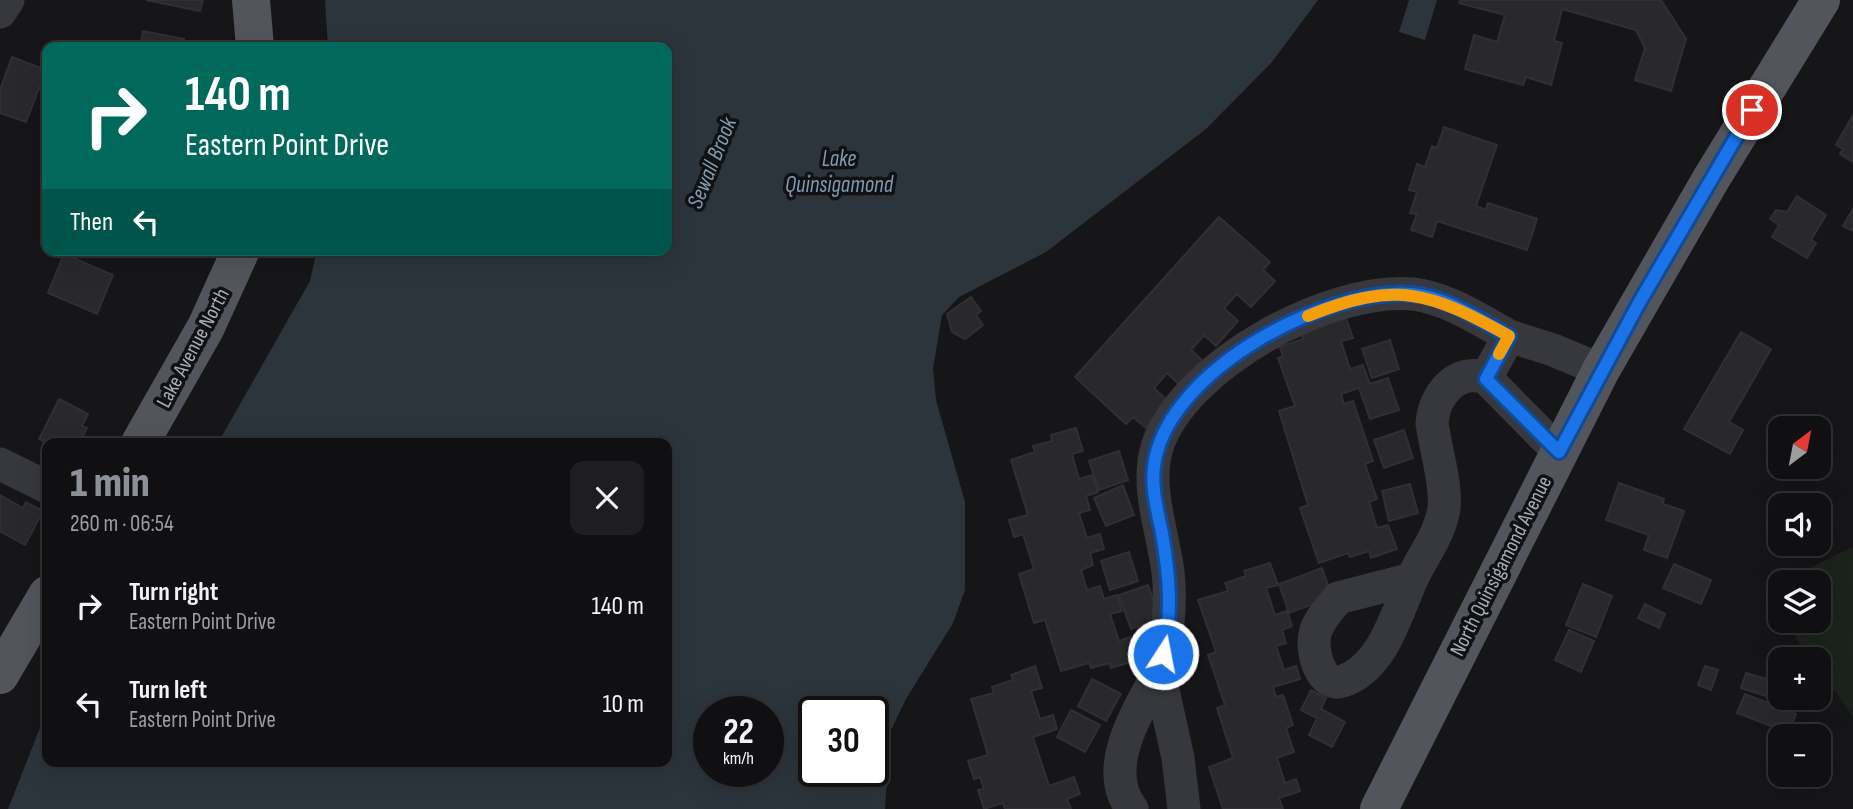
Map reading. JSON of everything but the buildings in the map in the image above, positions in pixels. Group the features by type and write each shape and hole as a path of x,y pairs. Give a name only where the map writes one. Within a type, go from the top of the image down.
{"main road":[{"path":"251,0 255,42"},
{"name":"North Quinsigamond Avenue","path":"1379,809 1601,370 1711,178 1821,0"},
{"name":"Lake Avenue North","path":"143,438 206,327 238,256"},
{"path":"0,675 42,604"}],"street":[{"path":"0,12 8,0"},
{"path":"1132,809 1124,796 1121,781 1123,749 1131,723 1158,672 1167,637 1170,604 1168,573 1152,475 1158,446 1180,407 1195,389 1229,361 1274,331 1322,310 1381,295 1413,294 1446,303 1509,336 1601,370"},
{"path":"1486,379 1509,336"},
{"path":"1412,579 1438,531 1445,505 1432,423 1433,410 1452,382 1470,375 1486,379 1559,452"},
{"path":"0,464 42,485"},
{"path":"1158,672 1178,758 1184,809"}],"shaded area":[{"path":"1853,547 1853,716 1831,686 1831,647 1803,647 1796,638 1796,633 1831,633 1831,570 1805,570"}],"water":[{"name":"Lake Quinsigamond","path":"325,0 1318,0 1272,62 1206,129 1046,252 959,297 942,315 933,369 936,400 965,502 965,590 953,623 906,699 890,732 889,747 889,696 798,696 798,787 886,787 885,809 8,809 42,723 42,767 672,767 672,438 221,438 310,281 316,256 672,256 672,42 328,42"},
{"path":"1409,0 1437,0 1425,40 1399,32"}],"slow traffic":[{"path":"1308,316 1381,295 1413,294 1446,303 1509,336 1499,354"}],"route":[{"path":"1163,654 1170,604 1168,573 1152,475 1158,446 1170,422 1195,389 1249,346 1298,320 1322,310 1381,295 1413,294 1446,303 1509,336 1486,379 1500,389 1559,452 1601,370 1752,110"}],"water label":[{"name":"Sewall Brook","path":"712,163"}]}
